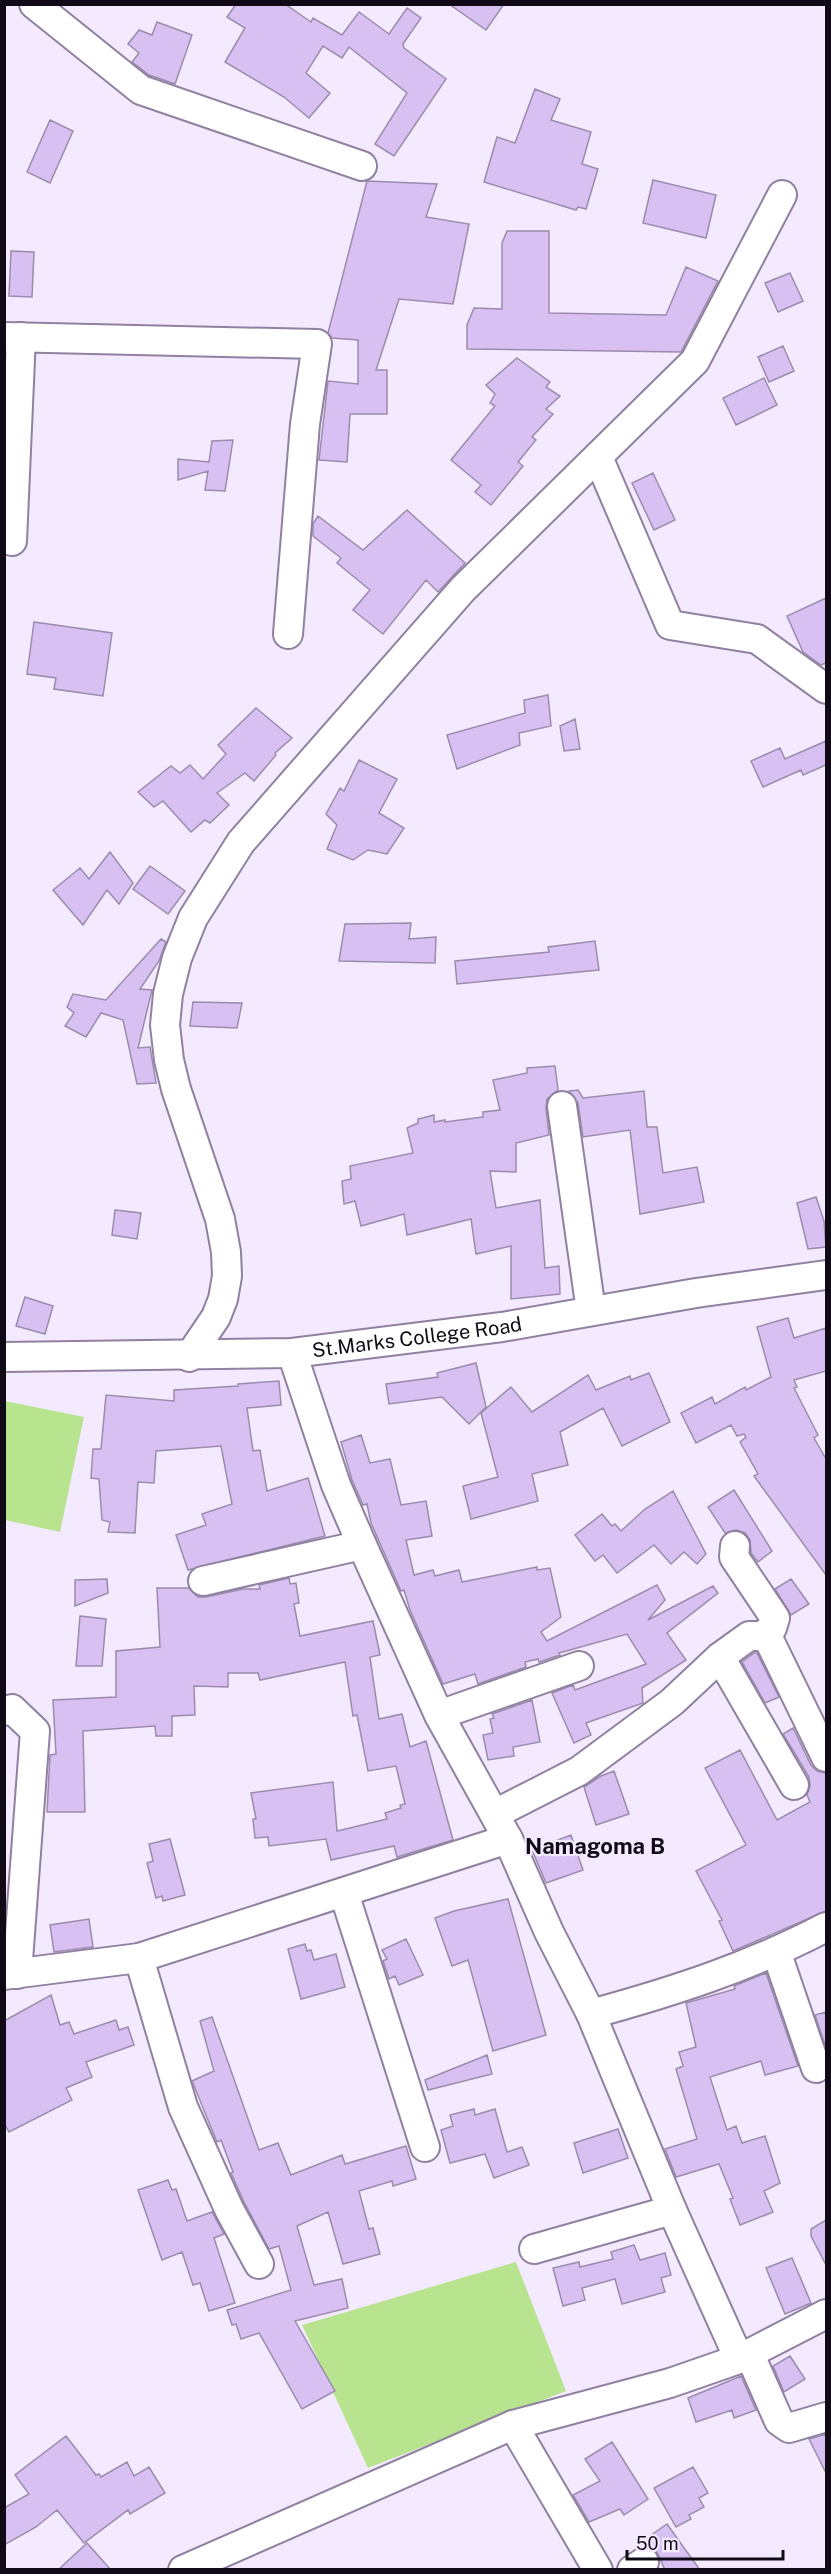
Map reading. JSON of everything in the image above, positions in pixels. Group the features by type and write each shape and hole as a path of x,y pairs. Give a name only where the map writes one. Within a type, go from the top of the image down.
{"street":[{"path":"34,4 141,90 362,166"},
{"path":"189,1357 216,1317 223,1299 227,1276 226,1252 220,1219 179,1099 169,1060 165,1025 168,994 177,958 194,918 241,842 463,589 695,361 782,195"},
{"path":"12,541 13,337 317,344 305,424 288,634"},
{"path":"598,457 670,625 757,639 826,689"},
{"path":"562,1106 591,1311"},
{"name":"St.Marks College Road","path":"4,1358 189,1357 292,1353 502,1327 696,1293 826,1275"},
{"path":"292,1353 336,1485 439,1714 508,1839 549,1932 591,2014 672,2210 745,2357 779,2421 789,2428 826,2417"},
{"path":"203,1581 363,1545"},
{"path":"735,1546 734,1557 775,1618 772,1628 763,1636"},
{"path":"495,1814 579,1771 672,1702 720,1657 749,1636 763,1636 770,1642 826,1757"},
{"path":"720,1657 794,1785"},
{"path":"439,1714 579,1666"},
{"path":"4,1711 12,1708 35,1731 20,1931 11,1974 139,1958 508,1839"},
{"path":"344,1893 425,2147"},
{"path":"4,1903 20,1931"},
{"path":"591,2014 741,1967 826,1927"},
{"path":"776,1951 816,2068"},
{"path":"139,1958 183,2107 215,2181 259,2264"},
{"path":"534,2249 672,2210"},
{"path":"183,2570 513,2425 670,2384 745,2357 826,2314"},
{"path":"513,2425 598,2570"}],"green space":[{"path":"5,1401 84,1417 60,1532 5,1520"},
{"path":"516,2262 566,2391 368,2468 302,2325"}],"building":[{"path":"236,4 285,4 311,22 313,18 342,35 359,12 389,34 407,8 421,18 403,44 404,48 446,79 394,156 375,144 407,93 349,47 342,58 323,46 306,73 330,93 309,118 284,97 225,62 245,28 227,17"},
{"path":"449,4 504,4 486,30"},
{"path":"157,22 192,35 175,84 149,75 132,62 139,53 128,44 139,30 152,35"},
{"path":"535,89 560,99 551,120 591,132 582,164 598,169 586,209 578,207 576,210 484,182 497,137 515,143"},
{"path":"50,120 73,131 50,183 27,172"},
{"path":"653,180 716,195 706,238 643,223"},
{"path":"367,181 437,184 426,217 469,224 453,304 399,299 376,370 387,370 387,414 350,414 347,462 319,460 328,381 358,384 358,340 332,338 328,333"},
{"path":"507,231 549,231 549,313 666,315 686,267 718,281 681,352 467,349 467,325 474,308 502,309 502,243"},
{"path":"11,251 34,252 32,297 9,296"},
{"path":"790,273 803,301 778,312 765,283"},
{"path":"783,346 794,371 769,382 758,357"},
{"path":"517,358 550,382 546,387 560,396 546,409 553,414 532,437 536,440 518,462 523,466 491,505 475,492 481,485 451,460 495,406 490,403 495,394 486,385"},
{"path":"764,378 777,405 736,425 723,398"},
{"path":"233,440 225,491 205,490 208,471 178,480 178,459 209,462 212,441"},
{"path":"653,473 675,520 654,530 632,483"},
{"path":"407,510 465,563 438,592 426,580 383,634 353,610 370,590 337,563 341,558 313,536 313,524 318,516 363,550"},
{"path":"826,598 826,663 821,665 803,652 787,616"},
{"path":"34,622 112,633 103,696 54,689 56,678 27,674"},
{"path":"548,695 551,726 519,733 520,745 457,769 447,735 525,713 524,700"},
{"path":"256,708 292,738 275,753 276,755 254,781 245,773 217,793 229,805 210,823 205,820 191,832 163,801 154,807 138,792 171,766 180,773 190,765 203,779 226,754 218,745"},
{"path":"575,719 580,749 564,751 560,726"},
{"path":"826,741 826,765 803,775 801,770 763,787 751,761 780,748 785,759"},
{"path":"359,760 397,779 379,813 404,828 387,854 368,850 353,860 327,849 337,825 326,814 340,788 344,791"},
{"path":"110,852 133,883 119,904 107,890 83,925 53,890 80,868 89,879"},
{"path":"150,866 185,891 168,914 133,889"},
{"path":"411,923 409,939 436,937 435,963 339,961 345,924"},
{"path":"161,939 166,942 159,961 140,989 152,990 138,1048 150,1047 156,1083 137,1084 123,1020 101,1013 86,1037 65,1026 74,1013 67,1007 73,994 106,1000"},
{"path":"595,941 599,970 457,984 455,961 549,952 548,947"},
{"path":"193,1002 242,1003 237,1028 190,1026"},
{"path":"555,1066 558,1090 547,1099 546,1108 549,1135 516,1143 516,1172 490,1171 496,1208 540,1200 545,1268 559,1266 560,1294 511,1299 511,1246 476,1254 471,1219 407,1235 404,1214 361,1226 355,1201 344,1204 342,1181 351,1179 350,1166 413,1153 407,1128 418,1123 418,1119 434,1115 434,1122 445,1120 445,1122 483,1117 483,1112 500,1110 493,1080 527,1073 527,1068"},
{"path":"578,1090 583,1098 644,1091 647,1127 657,1127 663,1173 697,1167 704,1202 640,1214 630,1130 583,1137 578,1103 569,1091"},
{"path":"816,1197 824,1221 826,1247 808,1249 797,1203"},
{"path":"115,1210 141,1213 137,1239 112,1235"},
{"path":"25,1297 53,1306 45,1334 16,1326"},
{"path":"788,1318 794,1338 826,1328 826,1371 794,1380 797,1387 794,1388 818,1435 814,1438 826,1459 826,1575 754,1476 758,1474 740,1442 746,1437 744,1434 737,1436 731,1425 696,1443 681,1413 712,1397 715,1404 745,1387 746,1390 771,1377 757,1327"},
{"path":"476,1363 486,1407 469,1424 442,1397 389,1404 386,1384 438,1377 437,1373"},
{"path":"649,1373 670,1422 622,1446 603,1408 560,1432 568,1465 532,1474 538,1501 471,1519 463,1486 498,1477 481,1413 511,1387 532,1412 588,1375 596,1390 630,1376 631,1380"},
{"path":"279,1381 281,1405 247,1408 253,1451 260,1450 267,1491 308,1478 325,1536 188,1570 176,1535 206,1525 202,1514 232,1504 221,1446 156,1451 154,1483 138,1482 135,1533 108,1532 110,1522 102,1520 99,1479 91,1478 93,1449 101,1449 106,1395 174,1401 174,1390"},
{"path":"361,1435 370,1463 390,1459 401,1505 426,1501 432,1536 406,1540 414,1575 433,1570 435,1576 459,1570 462,1582 537,1567 537,1570 550,1568 561,1617 541,1632 547,1641 657,1585 665,1600 648,1620 713,1586 718,1593 667,1633 686,1660 642,1688 643,1703 586,1723 591,1735 574,1743 552,1693 573,1685 575,1690 646,1664 627,1634 559,1653 560,1655 539,1662 538,1659 525,1662 526,1667 478,1684 475,1674 443,1684 410,1610 404,1590 401,1591 371,1523 367,1504 363,1505 352,1480 341,1442"},
{"path":"734,1490 772,1551 758,1562 751,1553 750,1540 745,1533 736,1530 725,1533 708,1507"},
{"path":"673,1491 706,1554 697,1564 684,1552 671,1564 654,1545 617,1573 603,1555 595,1561 575,1535 602,1514 612,1526 615,1524 621,1531 645,1509"},
{"path":"289,1578 290,1584 296,1583 299,1603 294,1604 300,1636 373,1621 380,1655 370,1657 379,1719 402,1714 410,1747 426,1741 453,1840 397,1857 394,1846 331,1860 326,1839 269,1846 268,1837 255,1838 253,1819 256,1819 251,1793 333,1782 337,1831 387,1819 385,1813 401,1808 400,1805 405,1804 396,1766 368,1771 357,1715 353,1716 345,1662 260,1680 258,1673 228,1673 228,1687 194,1686 195,1715 172,1716 172,1736 156,1736 155,1726 83,1731 85,1812 47,1812 50,1755 56,1754 53,1700 116,1697 116,1651 160,1647 157,1588 189,1588 198,1597 206,1597 243,1589 260,1589 259,1585"},
{"path":"107,1579 108,1593 75,1606 75,1580"},
{"path":"791,1579 809,1604 791,1615 775,1589"},
{"path":"80,1616 106,1619 102,1666 76,1666"},
{"path":"757,1653 779,1697 765,1703 742,1662"},
{"path":"532,1700 540,1742 513,1747 514,1756 488,1760 483,1735 493,1733 490,1719 494,1718 492,1714"},
{"path":"793,1728 811,1765 817,1771 826,1773 826,1911 733,1951 719,1921 722,1920 696,1871 746,1845 705,1768 740,1750 777,1820 810,1802 807,1795 810,1786 809,1777 783,1734"},
{"path":"614,1771 629,1814 596,1825 584,1787"},
{"path":"571,1835 583,1870 546,1883 532,1850"},
{"path":"170,1839 185,1895 163,1901 162,1896 156,1898 147,1863 153,1861 149,1844"},
{"path":"508,1899 546,2035 493,2051 468,1960 452,1966 435,1918 454,1911"},
{"path":"89,1919 93,1947 54,1952 50,1925"},
{"path":"406,1939 423,1975 399,1985 395,1976 389,1979 383,1961 387,1959 382,1950"},
{"path":"305,1944 307,1951 311,1950 314,1960 336,1954 345,1987 301,1999 288,1949"},
{"path":"766,1973 798,2066 765,2075 761,2061 710,2077 727,2130 736,2126 742,2143 765,2136 780,2183 764,2191 773,2212 740,2225 730,2199 733,2198 719,2164 676,2177 665,2149 697,2139 676,2069 683,2066 679,2052 696,2047 686,2003 735,1989 734,1986"},
{"path":"51,1995 60,2025 69,2022 74,2034 116,2020 119,2030 128,2027 134,2045 86,2062 92,2077 66,2088 72,2100 9,2132 4,2123 4,2021"},
{"path":"826,2012 826,2048 815,2015"},
{"path":"212,2017 259,2150 278,2143 291,2175 342,2155 345,2164 406,2146 416,2179 393,2186 392,2181 359,2191 369,2229 373,2228 380,2254 343,2264 328,2212 297,2226 314,2285 342,2279 348,2308 295,2321 335,2391 302,2409 259,2333 241,2339 236,2324 232,2325 227,2310 291,2290 279,2246 269,2249 244,2202 231,2173 233,2172 221,2140 217,2142 192,2081 214,2071 200,2021"},
{"path":"487,2055 492,2074 428,2090 425,2080"},
{"path":"474,2109 475,2115 495,2109 507,2152 522,2147 529,2165 494,2178 485,2154 450,2163 441,2130 453,2126 450,2115"},
{"path":"618,2129 628,2158 583,2173 574,2143"},
{"path":"168,2180 172,2190 176,2189 187,2221 212,2212 224,2234 214,2238 235,2303 209,2311 200,2283 193,2285 182,2252 162,2260 138,2190"},
{"path":"826,2220 826,2265 811,2236 811,2229"},
{"path":"634,2245 640,2260 665,2253 671,2275 661,2278 665,2292 622,2304 615,2279 582,2288 585,2300 563,2306 553,2268 579,2262 580,2267 613,2259 611,2252"},
{"path":"792,2258 811,2303 785,2314 766,2268"},
{"path":"790,2356 805,2379 784,2392 773,2366"},
{"path":"741,2376 756,2410 734,2418 732,2410 696,2422 688,2398"},
{"path":"826,2434 826,2473 809,2439"},
{"path":"66,2436 96,2475 99,2474 101,2477 127,2462 134,2476 149,2467 165,2493 130,2514 128,2510 84,2543 57,2510 36,2527 4,2545 4,2508 29,2494 15,2475"},
{"path":"612,2442 648,2499 624,2515 620,2509 589,2522 573,2495 600,2481 585,2459"},
{"path":"693,2467 708,2493 699,2498 704,2507 689,2515 691,2519 676,2527 654,2488"},
{"path":"667,2524 700,2570 665,2570 657,2552 644,2540"},
{"path":"87,2543 111,2570 58,2570"}],"district":[{"name":"Namagoma B","path":"595,1846"}]}
